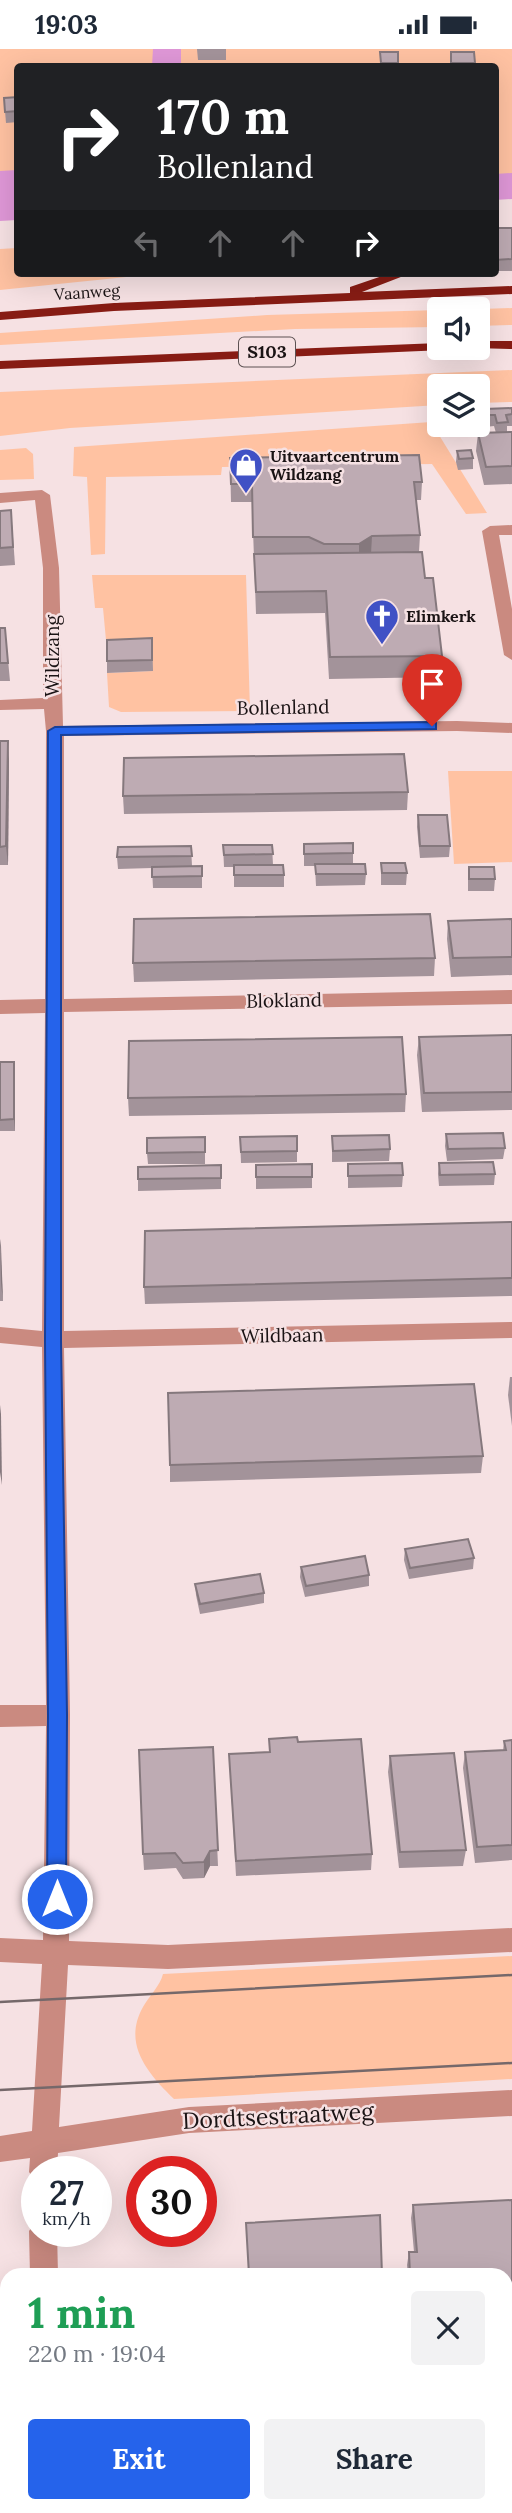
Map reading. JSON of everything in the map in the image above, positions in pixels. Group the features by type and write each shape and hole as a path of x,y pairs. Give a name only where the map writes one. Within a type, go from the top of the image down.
{"highway":[{"path":"319,297 350,292 394,277"},
{"name":"Vaanweg","path":"0,316 319,297 512,290"},
{"path":"490,345 512,345"},
{"name":"S103","path":"0,365 427,347"}],"street":[{"name":"Wildzang","path":"0,498 42,495 51,568 52,702 55,731 53,876 56,1006 53,1341 58,1715 56,1952"},
{"path":"512,530 490,531 512,656"},
{"path":"0,705 52,702"},
{"name":"Bollenland","path":"55,731 457,726 512,728"},
{"name":"Blokland","path":"0,1007 512,997"},
{"name":"Wildbaan","path":"0,1335 53,1341 512,1329"},
{"path":"0,1716 58,1715"},
{"path":"0,1950 168,1957 512,1940"},
{"path":"44,2156 56,1952"},
{"name":"Dordtsestraatweg","path":"0,2148 189,2120 512,2103"},
{"path":"43,2247 44,2268"}],"shaded area":[{"path":"0,49 512,49 512,176 499,175 499,63 14,63 14,172 0,173"},
{"path":"153,49 181,49 181,63 152,63"},
{"path":"14,170 14,220 0,221 0,171"},
{"path":"512,173 512,199 499,200 499,174"},
{"path":"14,248 14,277 126,277 0,290 0,249"},
{"path":"512,308 512,325 490,326 490,309"},
{"path":"427,310 427,327 295,329 0,345 0,333 267,315"},
{"path":"512,370 512,402 490,403 490,374 427,374 427,406 70,428 0,436 0,392"},
{"path":"427,422 427,437 440,437 487,513 466,514 432,464 222,467 221,475 106,477 105,554 91,555 87,477 73,476 74,447"},
{"path":"26,448 33,454 34,479 0,480 0,450"},
{"path":"92,575 246,575 250,711 121,712 109,707 107,673 153,671 107,651 103,608 95,608"},
{"path":"448,771 512,771 512,862 454,864"},
{"path":"512,1956 512,2079 174,2099 147,2069 137,2046 137,2021 163,1974"}],"building":[{"path":"380,52 398,52 398,63 381,63"},
{"path":"451,52 474,52 475,63 451,63"},
{"path":"14,97 14,111 5,112 4,98"},
{"path":"499,228 512,228 512,259 499,260"},
{"path":"512,408 512,414 506,415 508,422 497,423 495,415 490,415 490,409"},
{"path":"512,432 512,466 486,467 479,437 490,437 490,433"},
{"path":"471,450 473,458 459,459 457,451"},
{"path":"419,455 422,482 414,482 420,535 372,536 359,544 324,544 309,537 253,537 252,484 231,484 230,458"},
{"path":"11,510 13,547 0,548 0,511"},
{"name":"Elimkerk","path":"422,552 425,578 433,578 442,656 330,657 326,591 256,592 254,554"},
{"path":"0,628 5,628 8,663 0,663"},
{"path":"152,638 152,660 107,661 107,640"},
{"path":"0,741 8,741 6,846 0,847"},
{"path":"404,754 408,792 123,796 124,758"},
{"path":"418,815 447,815 450,846 420,846"},
{"path":"353,843 353,853 304,854 304,844"},
{"path":"223,845 272,845 273,854 224,855"},
{"path":"191,846 192,856 117,857 118,847"},
{"path":"381,863 405,863 407,873 382,873"},
{"path":"315,864 365,864 366,874 316,874"},
{"path":"234,865 283,865 284,875 234,875"},
{"path":"202,866 202,876 152,877 152,867"},
{"path":"469,867 494,867 495,879 469,879"},
{"path":"430,914 435,958 133,963 134,919"},
{"path":"512,919 512,957 453,958 448,921"},
{"path":"512,1035 512,1092 424,1093 419,1037"},
{"path":"402,1037 406,1094 128,1098 129,1041"},
{"path":"0,1062 14,1062 14,1119 0,1120"},
{"path":"503,1133 505,1148 448,1149 446,1134"},
{"path":"389,1135 390,1149 333,1151 332,1136"},
{"path":"297,1136 297,1151 241,1152 240,1137"},
{"path":"205,1137 205,1152 147,1153 147,1138"},
{"path":"493,1162 495,1174 440,1175 439,1163"},
{"path":"402,1163 403,1175 348,1176 348,1164"},
{"path":"312,1164 312,1177 256,1177 256,1165"},
{"path":"221,1165 221,1178 138,1179 138,1167"},
{"path":"512,1222 512,1278 144,1287 145,1231"},
{"path":"474,1384 483,1456 170,1465 168,1393"},
{"path":"468,1539 474,1558 410,1568 405,1549"},
{"path":"365,1556 369,1575 306,1586 301,1567"},
{"path":"260,1574 264,1593 200,1604 195,1584"},
{"path":"297,1737 298,1742 361,1739 372,1854 236,1861 229,1754 270,1752 269,1739"},
{"path":"512,1740 512,1845 477,1847 465,1752 506,1750 504,1741"},
{"path":"213,1747 218,1850 210,1851 204,1862 183,1863 175,1853 143,1854 139,1750"},
{"path":"454,1753 466,1850 400,1852 390,1756"},
{"path":"512,2200 512,2268 410,2268 409,2252 417,2252 413,2205"},
{"path":"380,2215 382,2268 249,2268 246,2223"}],"tram line":[{"path":"0,2002 512,1975"},
{"path":"0,2090 512,2063"}],"place":[{"name":"Uitvaartcentrum Wildzang","path":"246,495"},
{"name":"Elimkerk","path":"382,646"}],"route":[{"path":"57,1899 58,1715 53,1341 55,731 432,726"}]}
